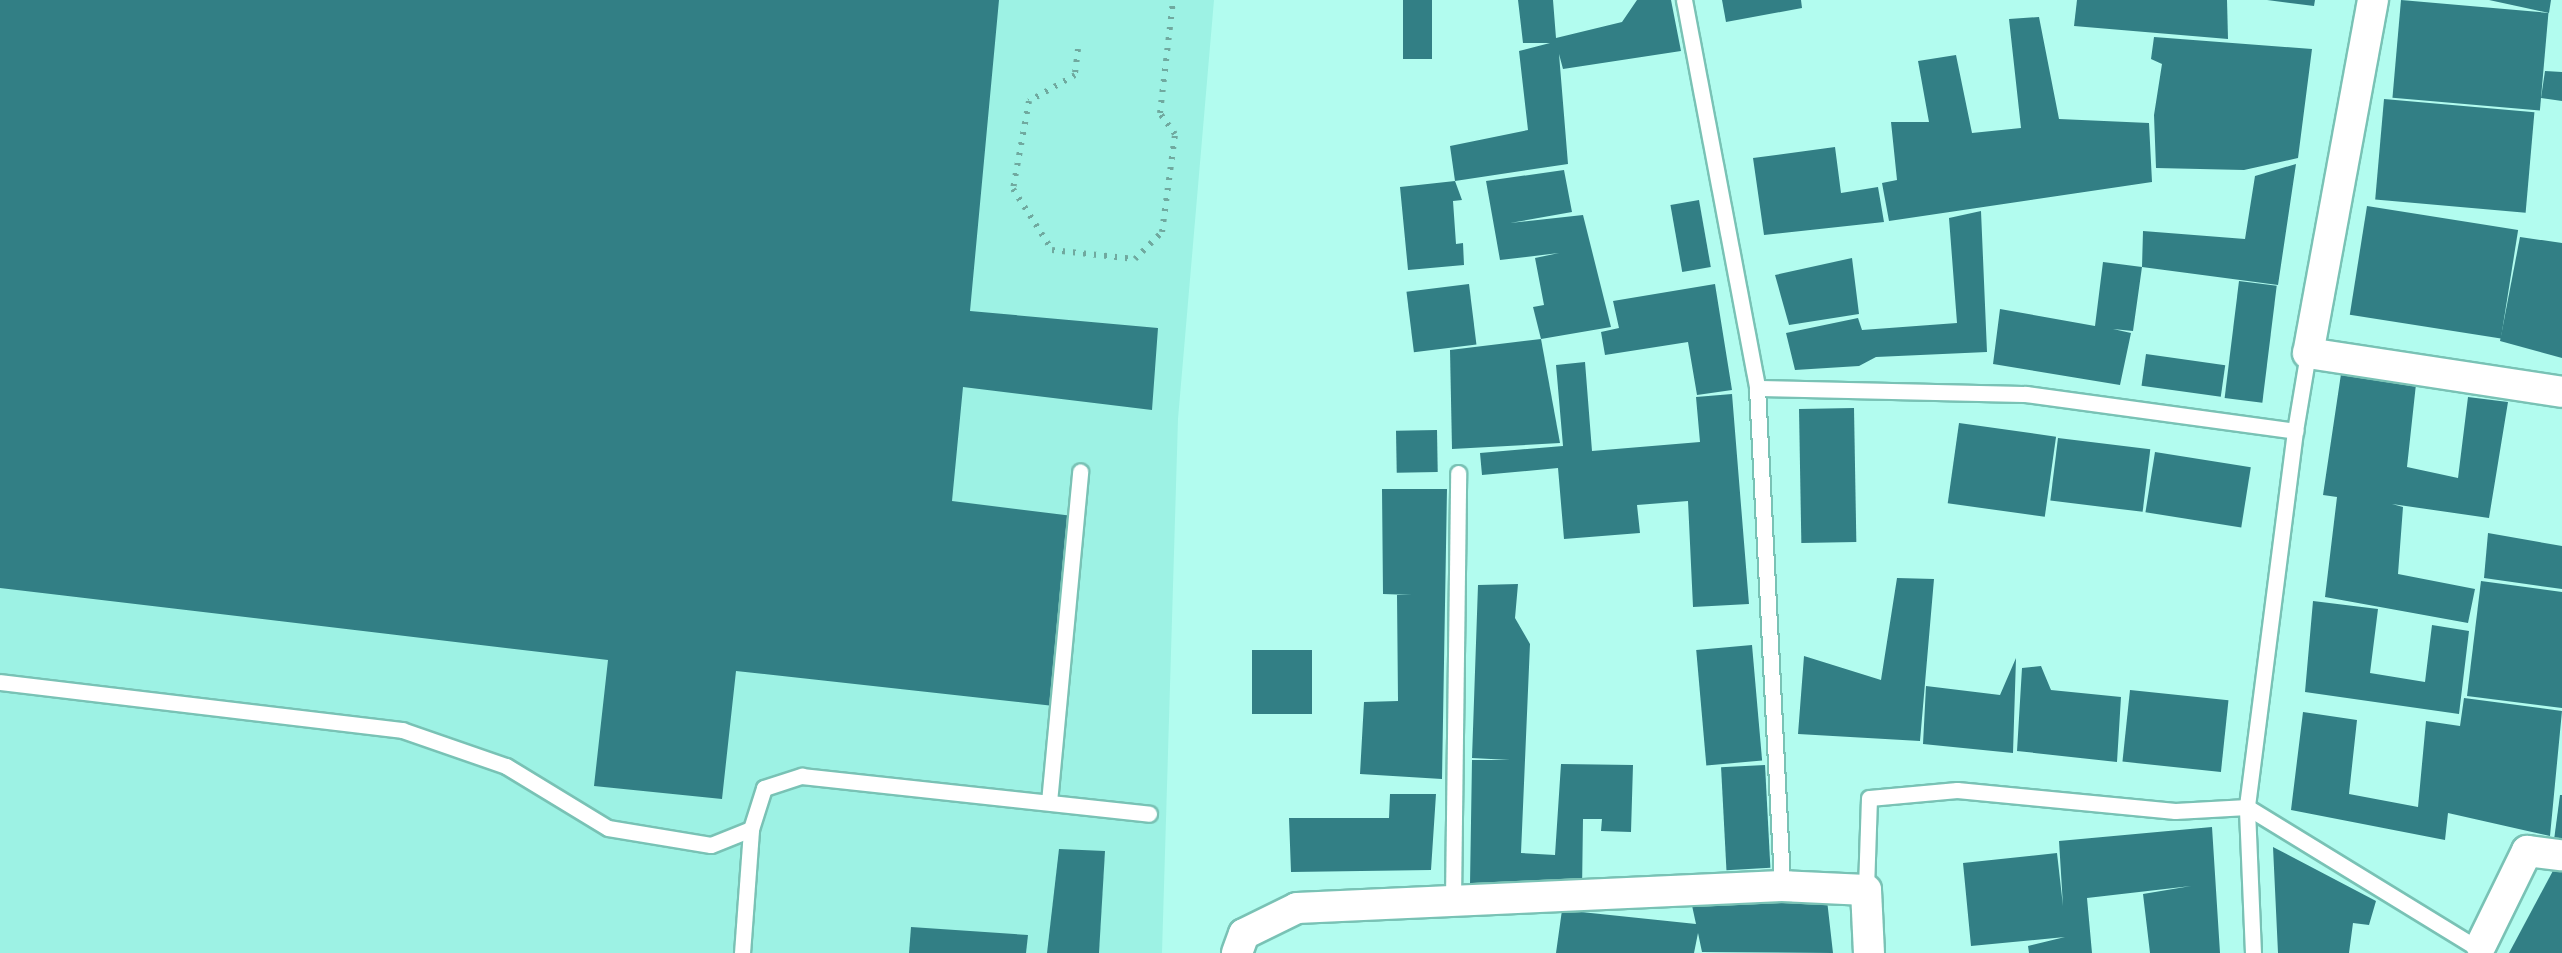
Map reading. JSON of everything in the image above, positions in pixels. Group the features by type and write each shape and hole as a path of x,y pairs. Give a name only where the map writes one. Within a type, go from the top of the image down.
{"street":[{"path":"2372,0 2308,353 2562,392"},
{"path":"2480,949 2527,851 2562,854"},
{"path":"1237,953 1244,934 1298,908 1782,886 1866,890 1869,953"}],"lane":[{"path":"1684,0 1758,388 1782,886"},
{"path":"2253,953 2247,807 2308,353"},
{"path":"1758,388 2026,394 2295,431"},
{"path":"1049,802 1080,471"},
{"path":"1453,900 1458,474"},
{"path":"0,682 402,730 506,766 608,828 710,845 751,829"},
{"path":"742,953 751,829 764,788 802,776 1149,814"},
{"path":"1866,890 1868,798 1957,790 2175,811 2247,807 2480,949"}],"path":[{"path":"1078,49 1076,75 1029,101 1013,189 1052,250 1135,259 1162,232 1175,134 1160,114 1172,0"}],"shaded area":[{"path":"0,0 1214,0 1178,419 1162,953 0,953"}],"building":[{"path":"0,0 999,0 970,311 1158,328 1152,410 963,387 952,501 1073,516 1054,706 736,671 722,799 594,786 608,660 0,588"},
{"path":"1403,0 1432,0 1432,59 1403,59"},
{"path":"1518,0 1553,0 1556,38 1622,22 1637,0 1671,0 1681,51 1563,69 1559,54 1568,164 1455,181 1450,146 1528,130 1519,51 1550,43 1523,43"},
{"path":"1722,0 1801,0 1802,8 1726,22"},
{"path":"2077,0 2227,0 2228,39 2074,26"},
{"path":"2267,0 2315,0 2314,6"},
{"path":"2401,0 2548,13 2540,111 2392,98"},
{"path":"2489,0 2551,0 2549,13"},
{"path":"2039,17 2059,119 2149,123 2152,182 1889,221 1882,183 1897,180 1891,122 1929,122 1918,61 1956,55 1972,133 2021,128 2009,19"},
{"path":"2154,37 2312,49 2298,158 2244,170 2156,168 2154,115 2162,64 2151,59"},
{"path":"2545,71 2562,72 2562,101 2541,98"},
{"path":"2384,99 2534,112 2526,213 2375,200"},
{"path":"1835,147 1841,193 1878,187 1884,222 1764,235 1753,158"},
{"path":"2296,164 2278,285 2142,267 2143,231 2245,239 2255,176"},
{"path":"1564,170 1572,212 1510,223 1583,215 1611,327 1541,339 1533,307 1544,305 1535,258 1559,253 1500,260 1486,181"},
{"path":"1455,181 1462,200 1453,201 1456,244 1463,243 1464,265 1408,270 1400,187"},
{"path":"1699,200 1711,267 1682,272 1670,205"},
{"path":"2367,206 2518,230 2501,339 2350,315"},
{"path":"1981,211 1987,352 1876,357 1859,366 1795,370 1786,333 1858,318 1862,330 1957,323 1949,218"},
{"path":"2520,237 2562,243 2562,358 2500,341"},
{"path":"1852,258 1859,314 1789,325 1775,275"},
{"path":"2103,262 2142,267 2133,331 2113,329 2131,333 2120,385 1993,364 2000,309 2095,326"},
{"path":"2239,281 2277,286 2262,403 2225,398"},
{"path":"1469,284 1476,345 1414,352 1406,292"},
{"path":"1715,284 1732,390 1697,395 1688,342 1605,355 1601,332 1619,328 1613,301"},
{"path":"1541,339 1560,443 1452,449 1450,350"},
{"path":"2146,354 2225,365 2221,397 2142,386"},
{"path":"1585,362 1592,451 1700,442 1696,397 1732,394 1749,604 1693,607 1688,501 1637,505 1640,533 1564,539 1558,468 1482,475 1480,453 1563,446 1556,365"},
{"path":"2341,374 2416,384 2407,467 2458,478 2468,397 2508,402 2489,518 2392,504 2403,507 2398,574 2475,589 2468,623 2325,597 2337,497 2323,495"},
{"path":"1854,408 1856,542 1801,543 1799,409"},
{"path":"1959,423 2056,437 2045,517 1948,503"},
{"path":"1437,430 1438,472 1397,473 1396,431"},
{"path":"2058,438 2150,449 2143,512 2050,501"},
{"path":"2155,452 2251,467 2241,527 2145,512"},
{"path":"1382,489 1447,489 1442,779 1360,774 1364,702 1398,701 1397,595 1412,595 1383,594"},
{"path":"2488,533 2562,546 2562,589 2484,578"},
{"path":"1897,578 1934,579 1920,741 1798,734 1804,656 1881,680"},
{"path":"2481,581 2562,592 2562,708 2467,696"},
{"path":"1518,584 1515,618 1530,644 1521,853 1555,855 1561,764 1633,765 1631,832 1601,831 1602,819 1583,819 1582,891 1470,884 1472,760 1510,760 1472,758 1478,585"},
{"path":"2313,601 2378,609 2370,673 2425,682 2432,625 2469,631 2459,714 2305,692"},
{"path":"1752,645 1762,761 1706,765 1696,650"},
{"path":"1252,650 1312,650 1312,714 1252,714"},
{"path":"2016,658 2013,753 1923,744 1926,686 2000,695"},
{"path":"2041,666 2051,690 2121,697 2117,762 2017,751 2022,668"},
{"path":"2130,690 2228,700 2221,772 2122,762"},
{"path":"2464,698 2562,711 2550,836 2448,813 2445,840 2291,810 2303,712 2357,720 2349,794 2418,807 2426,721 2460,726"},
{"path":"1765,765 1770,868 1726,870 1721,767"},
{"path":"1390,794 1436,794 1431,870 1291,872 1289,818 1389,818"},
{"path":"2562,795 2562,841 2554,840"},
{"path":"2212,827 2220,953 2150,953 2143,894 2191,886 2087,898 2092,953 2029,953 2028,946 2065,937 1971,946 1963,863 2057,853 2063,906 2059,841"},
{"path":"2273,847 2376,901 2369,925 2353,923 2349,953 2278,953"},
{"path":"1059,849 1105,851 1099,953 1047,953"},
{"path":"2562,854 2562,953 2509,953"},
{"path":"1827,900 1833,953 1702,952 1698,933 1694,953 1556,953 1562,910 1696,924 1691,901"},
{"path":"911,927 1028,935 1026,953 909,953"}]}
